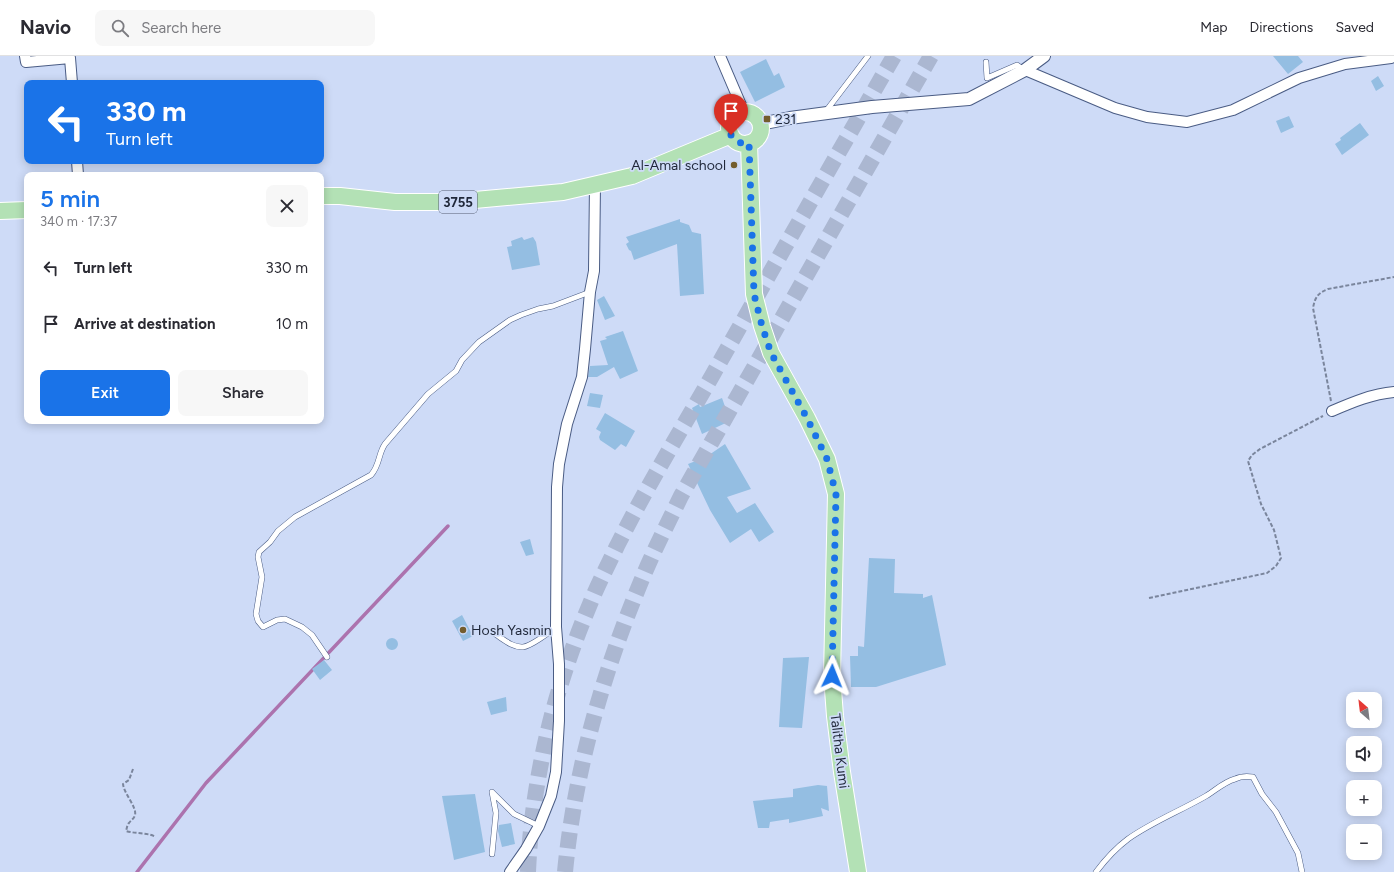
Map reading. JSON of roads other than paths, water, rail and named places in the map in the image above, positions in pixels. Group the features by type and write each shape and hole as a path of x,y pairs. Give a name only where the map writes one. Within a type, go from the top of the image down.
{"main road":[{"path":"744,112 752,114 756,117 760,124 757,138 749,143 735,140 731,135 729,128 732,119 739,113 744,112"},
{"name":"3755","path":"324,196 340,196 395,202 453,202 562,192 632,176 731,135"},
{"name":"Talitha Kumi","path":"749,143 754,294 760,320 771,353 807,418 827,459 836,494 832,676 842,772 858,872"},
{"path":"0,211 24,210"}],"street":[{"path":"26,56 26,62 70,58 72,80"},
{"path":"720,56 744,112"},
{"path":"760,124 824,113 969,99 1025,70 1044,56"},
{"path":"1025,70 1115,108 1147,117 1187,122 1233,110 1299,78 1345,64 1391,58 1394,56"},
{"path":"510,872 526,849 538,826 551,796 556,772 559,721 559,664 556,627 557,487 559,464 567,424 582,377 590,292 594,271 595,184"},
{"path":"1332,411 1357,400 1380,393 1394,392"}],"lane":[{"path":"824,113 868,56"},
{"path":"986,62 987,78 1017,65 1025,70"},
{"path":"327,657 312,635 302,626 285,619 277,620 263,627 258,621 256,607 262,577 258,558 259,552 270,542 278,531 296,517 371,474 376,469 382,448 385,444 428,394 456,371 462,360 479,342 510,320 521,315 553,306 590,292"},
{"path":"495,634 511,644 524,647 544,636 556,627"},
{"path":"1096,872 1103,862 1114,852 1144,829 1207,795 1224,784 1244,776 1253,777 1262,794 1276,812 1298,853 1302,872"},
{"path":"492,854 496,813 492,792 514,814 538,826"}],"waterway":[{"path":"137,872 206,783 448,526"}],"tunnel":[{"path":"528,872 534,803 547,735 577,636 596,589 651,481 894,56"},
{"path":"565,872 576,793 594,715 619,639 652,556 681,496 931,56"}],"place":[{"name":"231","path":"767,119"},
{"name":"Al-Amal school","path":"734,165"},
{"name":"Hosh Yasmin","path":"463,630"}]}
